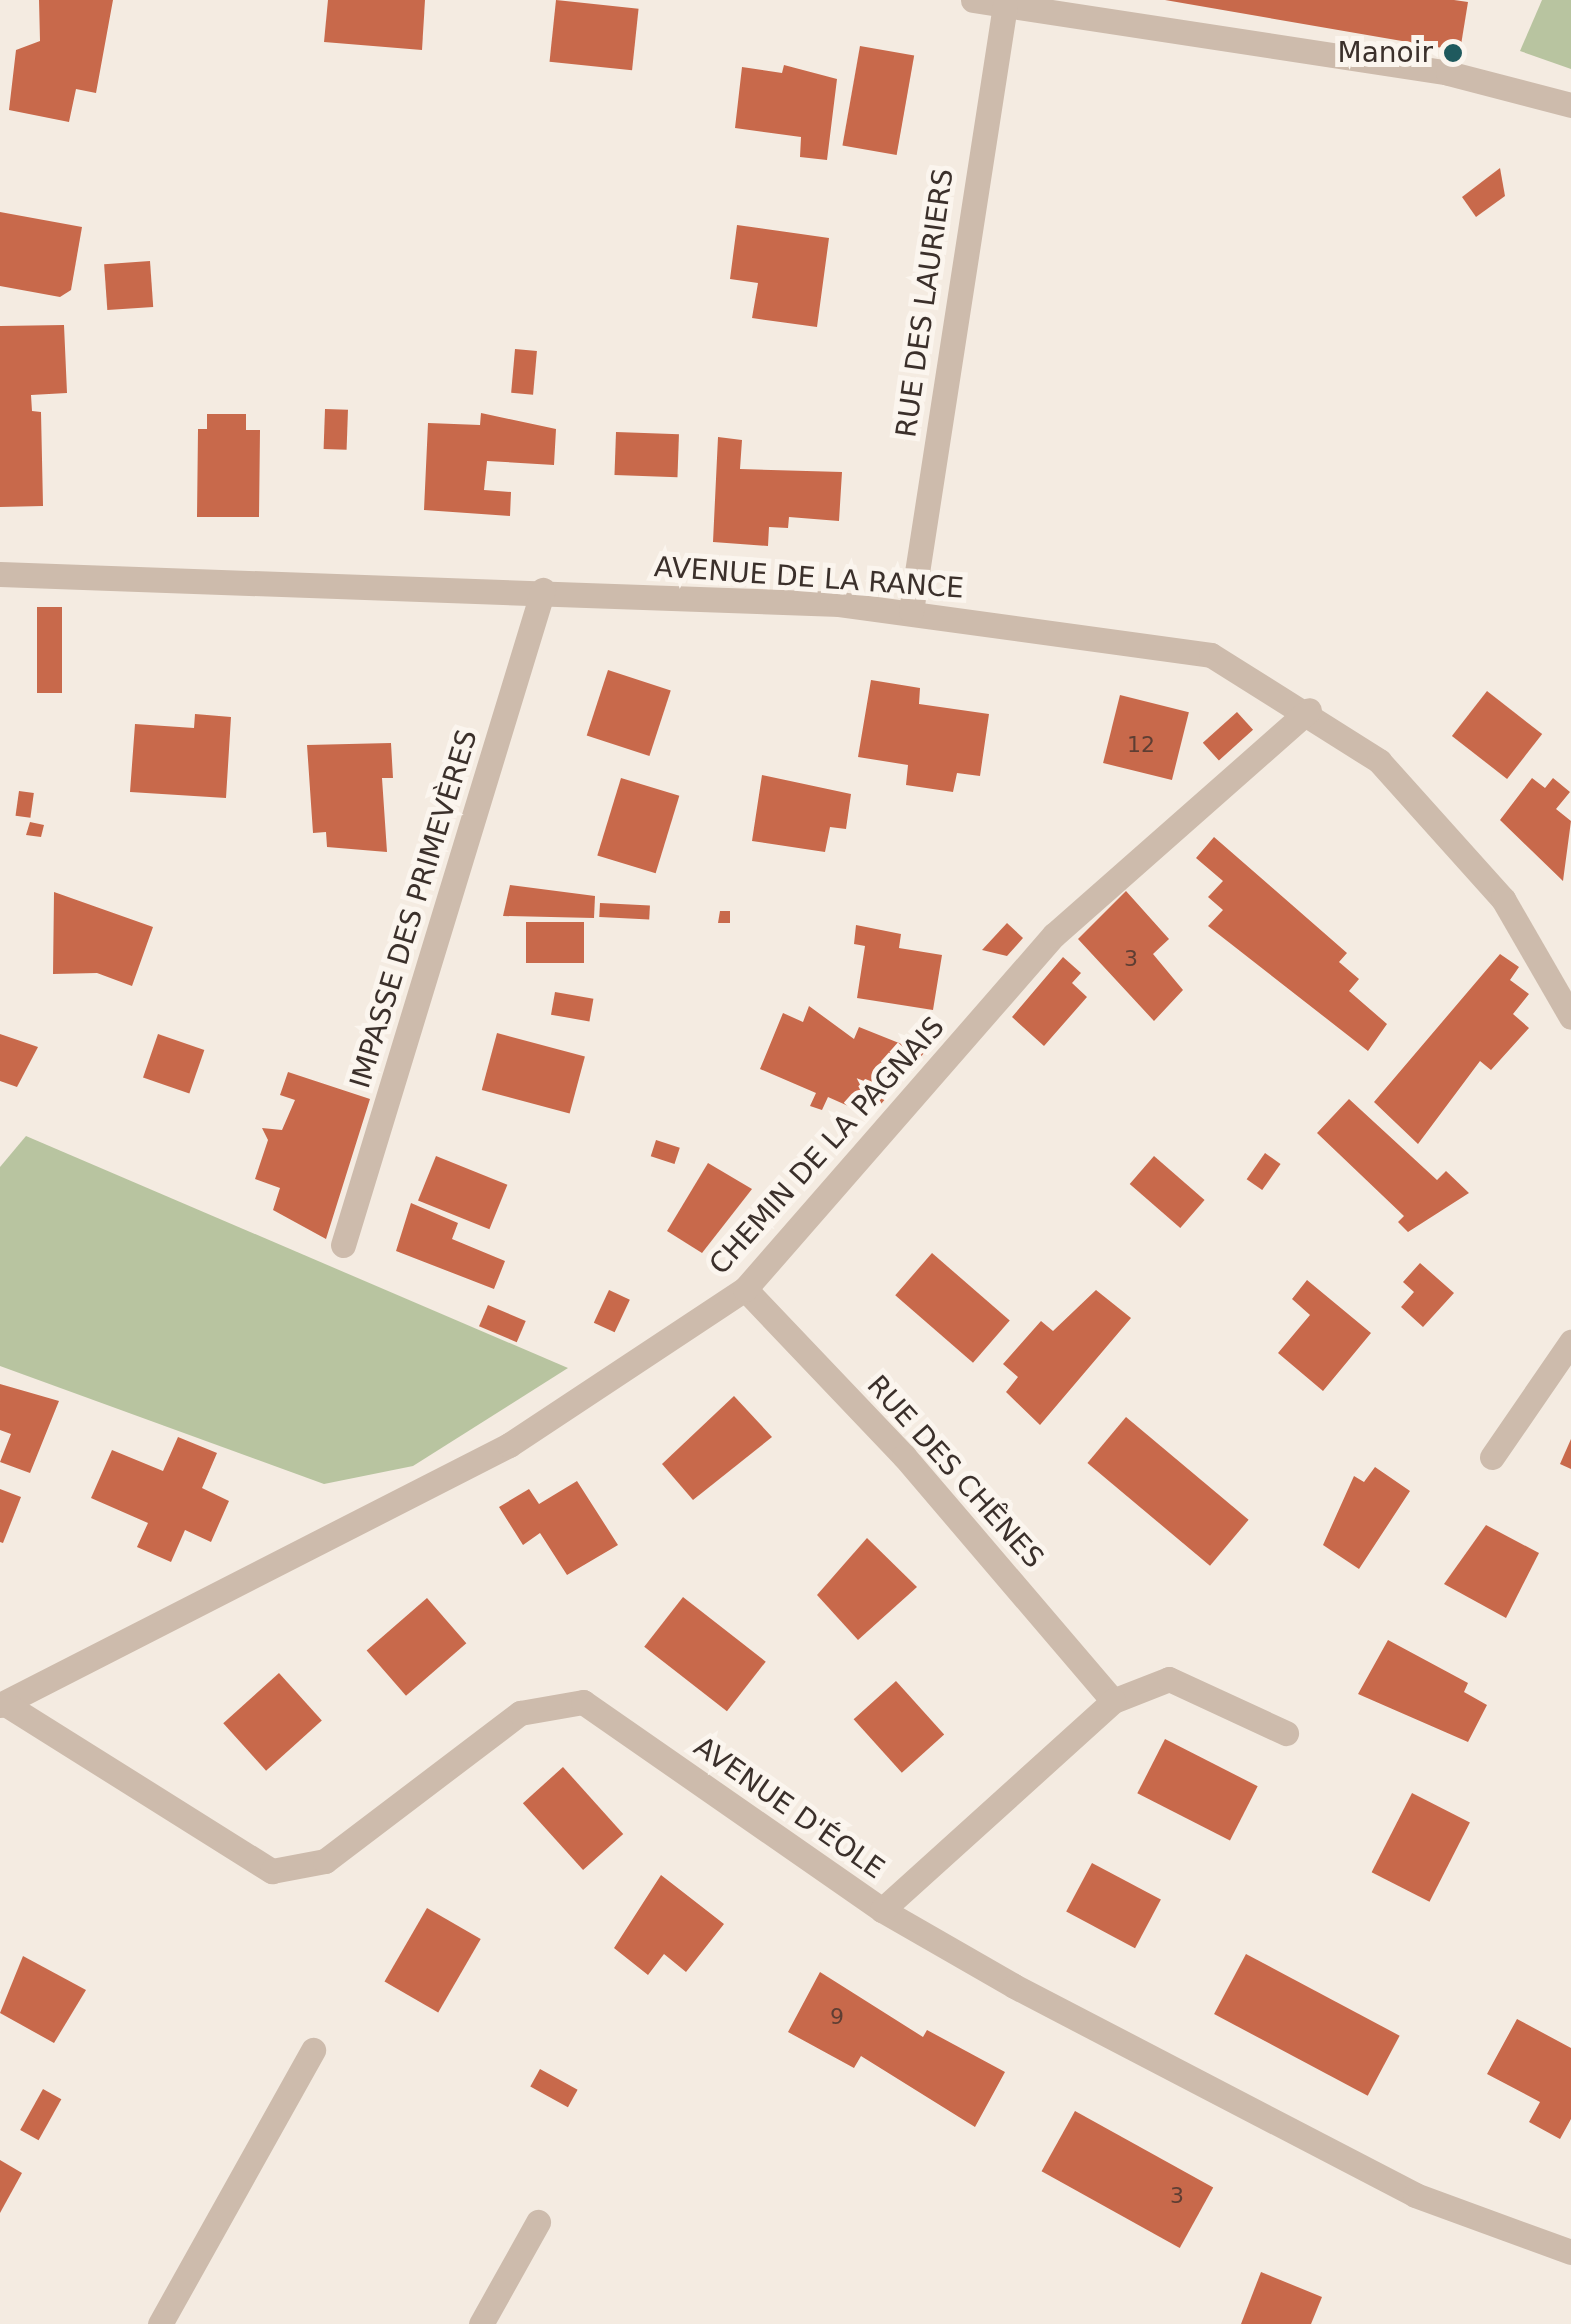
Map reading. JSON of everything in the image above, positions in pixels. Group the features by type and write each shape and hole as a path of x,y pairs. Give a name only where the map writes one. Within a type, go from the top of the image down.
{"street":[{"path":"973,0 1085,9 1448,73 1571,105"},
{"name":"RUE DES LAURIERS","path":"910,612 1006,5"},
{"name":"AVENUE DE LA RANCE","path":"0,574 543,590 910,612 1211,655 1310,710 1379,761 1502,899 1571,1017"},
{"name":"IMPASSE DES PRIMEVÈRES","path":"343,1246 543,590"},
{"name":"CHEMIN DE LA PAGNAIS","path":"3,1705 509,1445 746,1289 1054,936 1310,710"},
{"name":"RUE DES CHÊNES","path":"746,1289 1113,1700"},
{"path":"1492,1457 1571,1342"},
{"path":"882,1910 1113,1700 1168,1679 1286,1733"},
{"name":"AVENUE D'ÉOLE","path":"3,1705 272,1871 326,1861 520,1712 584,1702 882,1910 1415,2195 1571,2252"},
{"path":"160,2324 313,2050"},
{"path":"482,2324 538,2222"}],"green space":[{"path":"1542,0 1571,0 1571,69 1520,51"},
{"path":"26,1136 568,1368 413,1466 324,1484 0,1366 0,1167"}],"building":[{"path":"39,0 113,0 96,93 76,89 69,122 9,110 16,50 40,41"},
{"path":"328,0 425,0 422,50 324,42"},
{"path":"556,0 639,9 632,70 550,62"},
{"path":"1165,0 1454,0 1468,2 1460,51"},
{"path":"860,46 914,56 897,155 842,145"},
{"path":"784,65 837,79 827,160 800,157 801,137 735,128 742,67 782,73"},
{"path":"1500,168 1505,196 1476,217 1462,197"},
{"path":"0,212 82,227 71,290 60,297 0,286"},
{"path":"737,225 829,238 817,327 752,318 758,283 730,279"},
{"path":"150,261 153,307 107,310 104,264"},
{"path":"64,325 67,393 31,395 32,411 41,412 43,506 0,507 0,326"},
{"path":"515,349 537,351 533,395 511,393"},
{"path":"325,409 348,410 347,450 324,449"},
{"path":"481,413 556,429 554,465 487,461 484,490 511,492 510,516 424,510 428,423 480,425"},
{"path":"207,414 246,414 246,430 260,430 259,517 197,517 198,429 207,429"},
{"path":"616,432 679,434 677,477 614,475"},
{"path":"718,437 742,440 740,469 842,472 839,521 789,517 788,528 769,527 768,546 713,542"},
{"path":"37,607 62,607 62,693 37,693"},
{"path":"608,670 671,690 649,756 587,736"},
{"path":"871,680 920,688 919,704 989,714 980,776 957,773 953,792 906,785 908,765 858,757"},
{"path":"1487,691 1542,734 1507,779 1452,736"},
{"path":"1120,695 1189,712 1172,780 1103,763"},
{"path":"1237,712 1253,730 1219,761 1203,743"},
{"path":"195,714 231,717 226,798 130,792 135,724 194,728"},
{"path":"391,743 393,778 382,778 387,852 327,847 326,832 313,833 307,745"},
{"path":"762,775 851,794 846,829 830,827 825,852 752,841"},
{"path":"621,778 679,796 656,873 597,855"},
{"path":"1532,778 1545,788 1553,778 1570,792 1556,809 1571,821 1563,881 1500,820"},
{"path":"19,791 34,793 30,818 16,816"},
{"path":"30,822 44,825 41,837 26,835"},
{"path":"1214,837 1347,953 1339,962 1359,979 1349,991 1387,1024 1368,1051 1208,926 1223,910 1208,897 1223,881 1196,858"},
{"path":"510,885 595,896 594,918 503,916"},
{"path":"1126,891 1169,939 1153,954 1183,990 1154,1021 1078,939"},
{"path":"54,892 153,927 132,986 97,973 53,974"},
{"path":"600,903 650,906 649,920 599,917"},
{"path":"720,911 730,911 730,923 718,923"},
{"path":"526,922 584,922 584,963 526,963"},
{"path":"1007,923 1023,938 1007,956 982,950"},
{"path":"856,925 901,934 899,948 942,955 933,1010 857,998 865,946 854,944"},
{"path":"1500,954 1519,967 1510,980 1529,994 1513,1014 1529,1028 1491,1070 1480,1061 1418,1144 1374,1102"},
{"path":"1063,957 1081,973 1072,983 1087,997 1044,1046 1012,1017"},
{"path":"555,992 593,999 589,1021 551,1015"},
{"path":"809,1006 854,1039 859,1027 924,1053 881,1104 861,1095 855,1109 828,1097 822,1110 810,1106 816,1093 760,1069 783,1013 803,1022"},
{"path":"497,1033 585,1057 570,1114 482,1090"},
{"path":"0,1034 38,1047 17,1087 0,1081"},
{"path":"158,1034 204,1050 189,1093 143,1077"},
{"path":"288,1072 370,1099 326,1239 273,1210 280,1188 255,1179 268,1140 262,1128 282,1130 295,1100 280,1095"},
{"path":"1349,1099 1437,1180 1446,1171 1469,1193 1408,1232 1398,1222 1404,1216 1317,1133"},
{"path":"656,1140 680,1148 675,1164 651,1156"},
{"path":"1265,1153 1281,1164 1262,1190 1247,1179"},
{"path":"436,1156 507,1185 489,1229 418,1201"},
{"path":"1154,1156 1205,1200 1180,1228 1130,1184"},
{"path":"708,1163 752,1189 702,1253 667,1231"},
{"path":"411,1203 458,1223 452,1239 505,1261 494,1289 396,1251"},
{"path":"932,1253 1010,1321 973,1363 895,1295"},
{"path":"1420,1263 1454,1293 1423,1327 1401,1307 1414,1292 1403,1282"},
{"path":"1307,1280 1371,1333 1323,1391 1278,1353 1310,1315 1292,1299"},
{"path":"609,1290 630,1300 615,1332 594,1323"},
{"path":"1096,1290 1131,1318 1040,1425 1006,1392 1018,1377 1003,1364 1041,1321 1053,1331"},
{"path":"488,1305 526,1321 517,1342 479,1326"},
{"path":"0,1384 59,1401 30,1473 0,1462 11,1434 0,1430"},
{"path":"734,1396 772,1437 693,1500 662,1464"},
{"path":"1126,1417 1249,1520 1210,1566 1087,1463"},
{"path":"178,1437 217,1453 202,1488 229,1501 211,1542 185,1530 171,1562 137,1547 148,1523 91,1498 112,1450 163,1471"},
{"path":"1571,1439 1571,1469 1560,1464"},
{"path":"1375,1467 1410,1491 1359,1569 1323,1545 1354,1476 1364,1482"},
{"path":"577,1481 618,1545 567,1575 540,1533 523,1545 499,1507 529,1489 539,1504"},
{"path":"0,1489 21,1497 3,1543 0,1542"},
{"path":"1486,1525 1539,1553 1506,1618 1444,1584"},
{"path":"867,1538 917,1587 858,1640 817,1595"},
{"path":"683,1597 766,1662 727,1711 644,1647"},
{"path":"427,1598 466,1643 406,1696 367,1650"},
{"path":"1388,1640 1468,1683 1464,1692 1487,1705 1468,1742 1358,1694"},
{"path":"279,1673 322,1721 266,1771 223,1723"},
{"path":"896,1681 944,1735 902,1773 854,1719"},
{"path":"1165,1739 1258,1786 1230,1841 1137,1793"},
{"path":"563,1767 623,1834 583,1870 523,1803"},
{"path":"1412,1793 1470,1823 1430,1902 1372,1872"},
{"path":"1092,1863 1161,1900 1135,1948 1066,1912"},
{"path":"661,1875 724,1924 686,1972 664,1954 648,1975 614,1948"},
{"path":"427,1908 481,1939 438,2013 384,1982"},
{"path":"1246,1954 1400,2036 1368,2096 1214,2014"},
{"path":"23,1956 86,1990 54,2043 0,2013"},
{"path":"820,1972 923,2037 927,2030 1005,2072 975,2127 861,2056 854,2068 788,2032"},
{"path":"1517,2019 1571,2048 1571,2119 1560,2139 1529,2122 1540,2102 1487,2074"},
{"path":"540,2069 578,2090 568,2107 530,2086"},
{"path":"43,2089 61,2099 39,2140 20,2130"},
{"path":"1075,2111 1213,2188 1180,2248 1042,2171"},
{"path":"0,2160 22,2173 0,2213"},
{"path":"1261,2272 1322,2297 1311,2324 1241,2324"}],"place":[{"name":"Manoir","path":"1453,53"}]}
